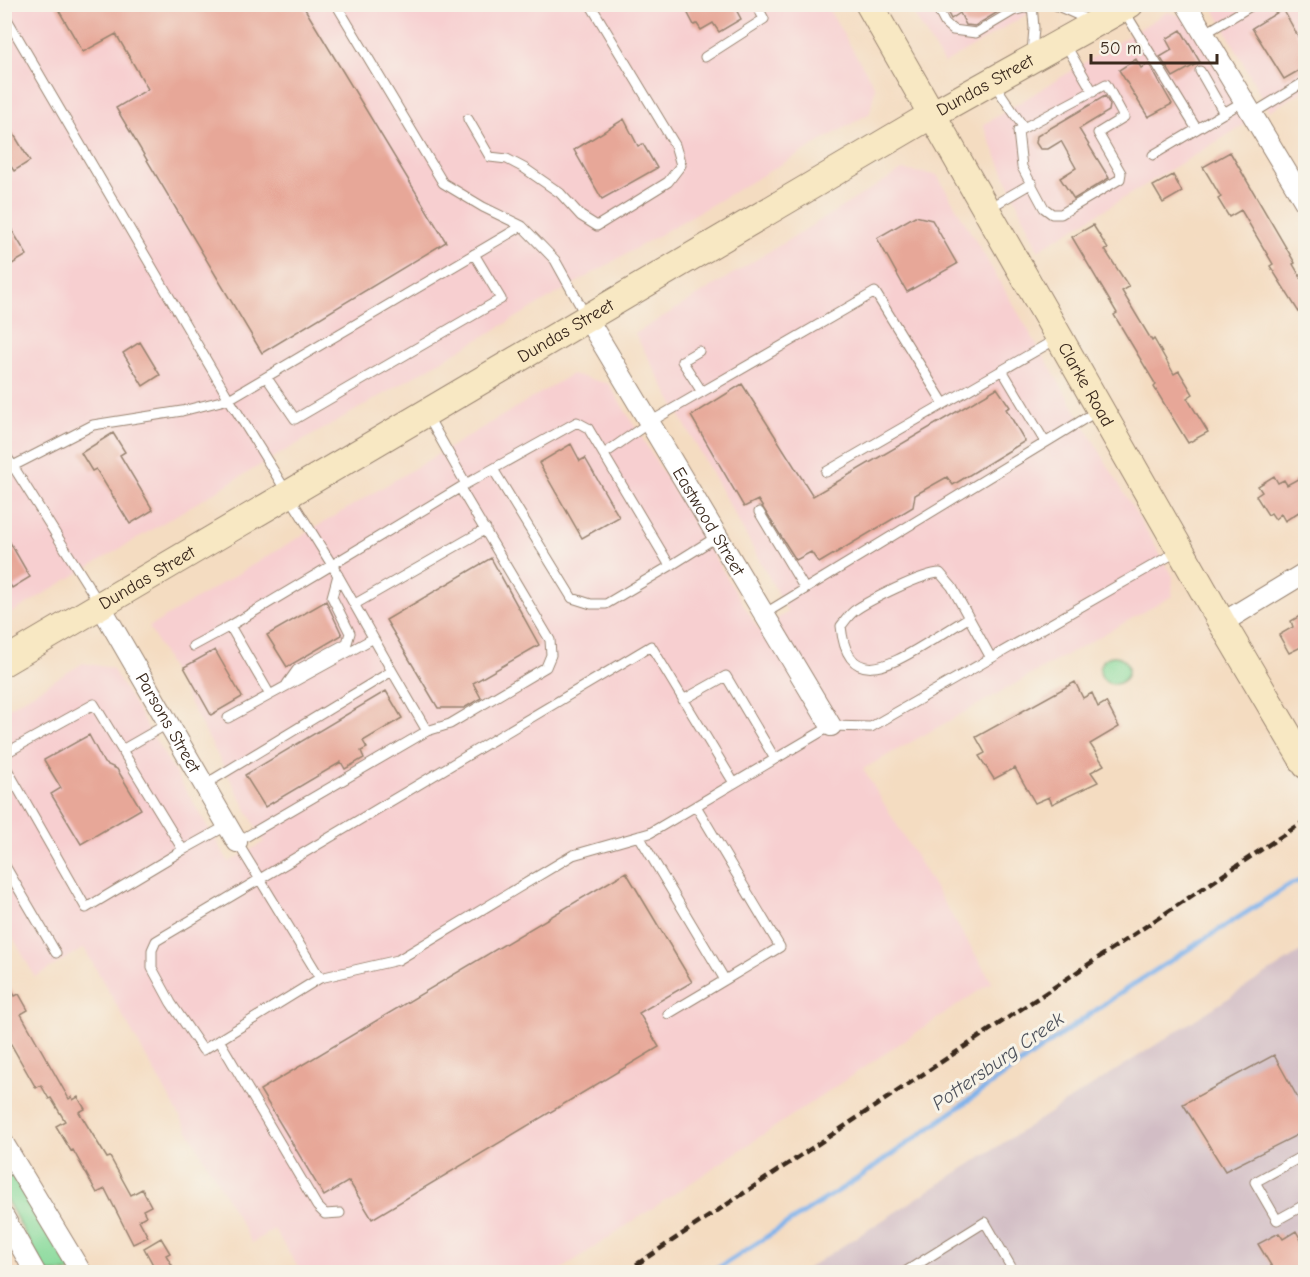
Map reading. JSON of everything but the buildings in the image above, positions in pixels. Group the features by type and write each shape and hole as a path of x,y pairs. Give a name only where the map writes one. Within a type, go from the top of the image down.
{"main road":[{"name":"Clarke Road","path":"869,4 1305,765"},
{"name":"Dundas Street","path":"4,662 933,114 1124,6"}],"street":[{"path":"1186,4 1305,204"},
{"name":"Eastwood Street","path":"587,318 831,726"},
{"path":"1222,622 1305,572"},
{"name":"Parsons Street","path":"100,605 233,833"},
{"path":"4,1144 81,1272"},
{"path":"4,1217 35,1272"}],"lane":[{"path":"336,4 443,183 483,207 522,226 555,260 587,318"},
{"path":"468,118 490,157 507,159 524,168 560,193 581,216 597,226 668,182 681,165 675,145 590,4"},
{"path":"705,57 764,19 756,4"},
{"path":"935,4 945,23 953,30 976,33 1013,11 1032,5 1034,28 1031,59"},
{"path":"1053,4 1095,24"},
{"path":"1204,34 1254,4"},
{"path":"1124,6 1196,129"},
{"path":"4,14 230,399 338,575 372,639 428,731"},
{"path":"1063,41 1093,92"},
{"path":"1200,71 1224,113"},
{"path":"993,81 1024,128"},
{"path":"1153,155 1224,113 1248,107 1305,81"},
{"path":"1106,84 1124,117 1098,133 1121,172 1120,179 1061,214 1053,214 1044,208 1022,168 1018,131 1093,92 1106,84"},
{"path":"987,209 1032,183"},
{"path":"9,468 93,425 182,411 230,399 522,226"},
{"path":"267,378 295,419 501,299 474,254"},
{"path":"604,454 650,422 875,292 944,404"},
{"path":"826,472 1060,337"},
{"path":"699,351 682,361 702,392"},
{"path":"1002,370 1045,442"},
{"path":"764,614 1101,409"},
{"path":"4,764 87,908 183,850 233,833 428,731 450,724 546,667 551,655 550,640 486,529 426,413"},
{"path":"193,646 463,486 578,422 588,428 670,566"},
{"path":"4,453 9,468 100,605"},
{"path":"493,469 572,598 591,604 606,604 718,536"},
{"path":"759,512 805,589"},
{"path":"355,604 486,529"},
{"path":"734,783 651,646 156,940 152,950 152,968 171,1003 202,1050 320,978 398,960 573,855 650,833 831,726 871,727 1180,550"},
{"path":"968,618 893,664 874,668 860,666 849,656 843,641 842,626 853,612 918,578 940,573 946,578 991,658"},
{"path":"286,686 297,670 347,644 350,633 332,597 338,575"},
{"path":"230,626 270,695"},
{"path":"228,718 372,639"},
{"path":"204,785 392,671"},
{"path":"684,700 726,676 775,759"},
{"path":"4,754 94,704 183,850"},
{"path":"122,750 169,723"},
{"path":"668,1014 780,947 696,806"},
{"path":"233,833 320,978"},
{"path":"639,836 725,980"},
{"path":"4,864 56,953"},
{"path":"219,1041 317,1206 326,1214 340,1213"},
{"path":"1305,1155 1256,1182 1277,1220 1305,1204"},
{"path":"905,1272 985,1222 1014,1272"}],"shaded area":[{"path":"4,5 826,5 875,87 870,113 235,480 5,617"},
{"path":"908,5 1042,5 944,64"},
{"path":"1212,5 1305,5 1305,90 1269,111"},
{"path":"1167,12 1186,17 1249,122 1038,250 983,125"},
{"path":"902,170 937,175 1173,576 1172,596 863,769 992,982 557,1272 301,1272 274,1229 252,1243 84,948 35,977 5,923 5,710 83,663 112,668 229,862 264,842 149,627 572,374 609,384 759,630 788,612 635,334"},
{"path":"1305,949 1305,1272 802,1272"}],"green space":[{"path":"1114,656 1124,660 1128,670 1124,680 1114,684 1104,680 1100,670 1104,660"},
{"path":"4,1161 74,1272 46,1272 5,1197"}],"waterway":[{"name":"Pottersburg Creek","path":"712,1272 860,1177 1123,991 1291,884 1306,879"}],"railway":[{"path":"625,1272 1306,820"}]}
